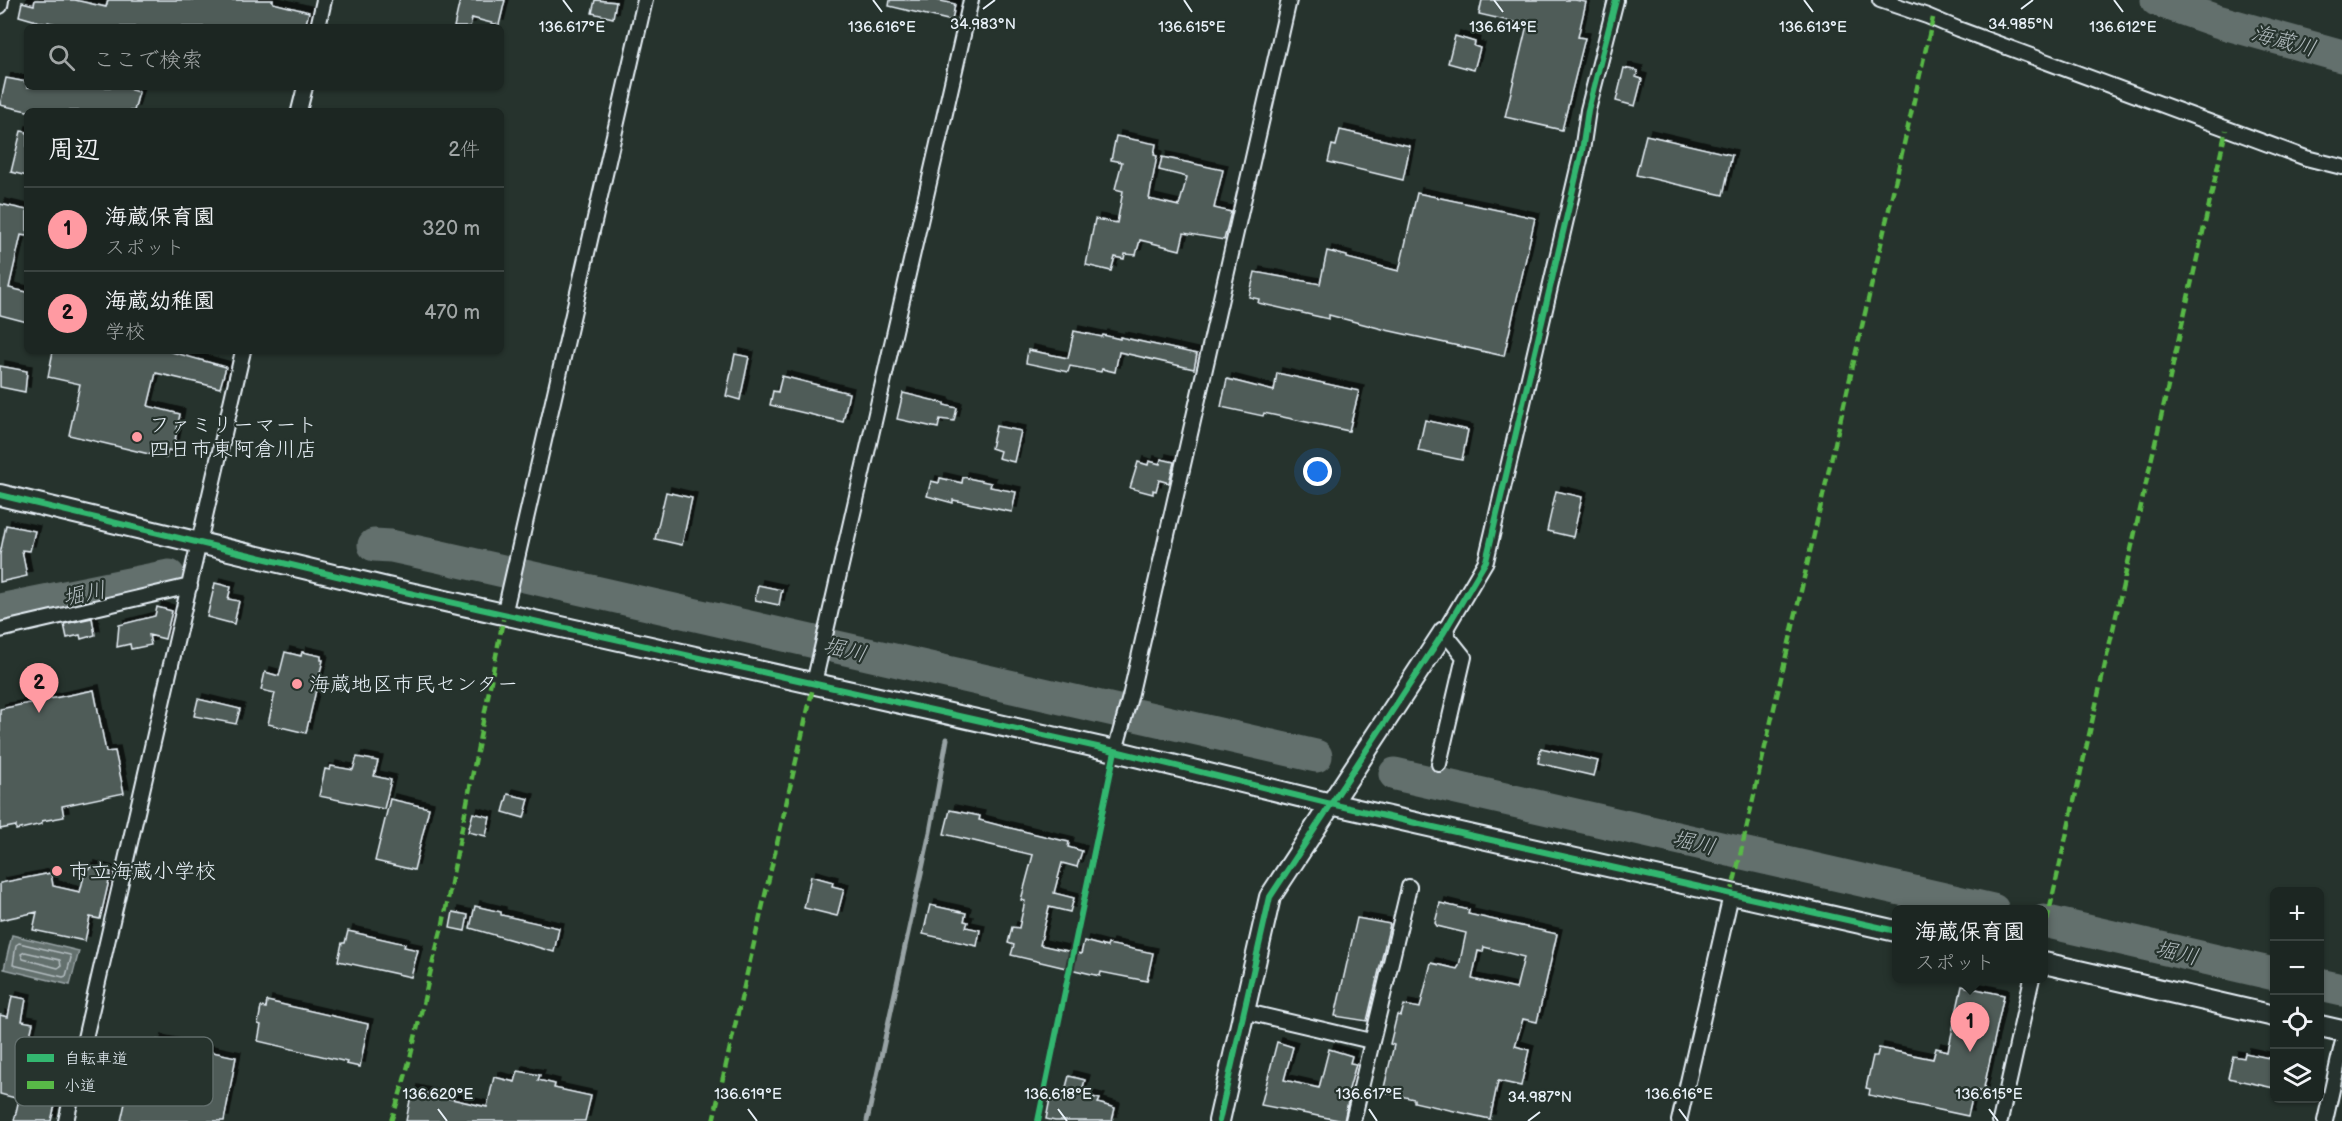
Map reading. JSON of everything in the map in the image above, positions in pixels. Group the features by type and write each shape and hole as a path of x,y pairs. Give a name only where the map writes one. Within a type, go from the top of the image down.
{"street":[{"path":"0,6 2,0"},
{"path":"319,24 324,0"},
{"path":"504,615 645,0"},
{"path":"816,675 970,0"},
{"path":"1117,744 1130,697 1289,0"},
{"path":"1219,1121 1270,897 1444,632 1486,561 1582,151 1588,111 1616,0"},
{"path":"1880,0 2217,126 2306,158 2342,167"},
{"path":"300,108 304,90"},
{"path":"85,1037 242,354"},
{"path":"0,495 504,615 816,675 1117,744 1331,804 1892,930"},
{"path":"0,630 190,586"},
{"path":"1439,764 1464,657 1444,632"},
{"path":"1353,1121 1408,888"},
{"path":"1679,1121 1731,895"},
{"path":"2048,964 2270,1015"},
{"path":"2000,1121 2031,983"},
{"path":"1243,1011 1371,1041"},
{"path":"2324,1027 2342,1031"},
{"path":"2325,1121 2342,1045"},
{"path":"66,1121 69,1106"}],"water":[{"path":"12,935 79,951 70,985 4,969"}],"building":[{"path":"35,0 75,0 106,7 108,0 273,0 273,3 309,12 306,24 57,24 48,22 47,24 19,16 22,2 34,5"},
{"path":"460,0 505,0 499,24 472,18 471,24 455,24"},
{"path":"595,0 616,2 613,18 592,13"},
{"path":"890,0 936,0 955,4 952,21 889,6"},
{"path":"1482,0 1586,2 1578,37 1585,38 1562,130 1505,117 1527,25 1479,14"},
{"path":"1455,36 1475,42 1474,46 1480,48 1474,70 1448,63"},
{"path":"1624,68 1638,71 1636,77 1642,79 1635,106 1616,101"},
{"path":"6,78 24,81 24,90 131,90 139,92 135,108 24,108 24,110 0,105"},
{"path":"1340,130 1410,146 1403,180 1328,162 1332,145 1336,146"},
{"path":"21,131 24,132 24,175 11,172"},
{"path":"1646,135 1732,155 1723,195 1636,175"},
{"path":"1116,136 1156,144 1154,155 1157,156 1149,199 1179,206 1187,177 1159,170 1162,157 1223,170 1214,208 1231,212 1224,240 1184,233 1180,250 1140,240 1136,255 1125,254 1124,259 1115,257 1111,271 1086,265 1095,219 1117,223 1123,191 1115,189 1122,162 1111,160"},
{"path":"1417,193 1535,218 1504,356 1329,315 1329,319 1258,303 1259,299 1249,297 1255,272 1320,284 1327,251 1399,271"},
{"path":"0,204 24,209 24,236 21,235 9,288 24,291 24,321 0,315"},
{"path":"1074,331 1102,337 1103,335 1120,339 1120,337 1197,354 1194,369 1119,352 1115,372 1102,369 1101,372 1070,366 1068,372 1026,363 1028,350 1068,358"},
{"path":"52,354 179,354 226,367 220,388 156,373 148,406 180,414 173,451 168,450 166,458 69,435 80,384 48,377"},
{"path":"735,354 749,357 740,400 726,396"},
{"path":"0,366 27,371 25,392 0,387"},
{"path":"1277,373 1359,391 1349,431 1264,413 1263,416 1221,407 1227,379 1274,391"},
{"path":"782,376 849,393 843,422 770,405 773,391 778,392"},
{"path":"903,393 957,408 954,421 940,419 938,428 897,419"},
{"path":"1425,420 1468,430 1462,460 1418,451"},
{"path":"996,426 1021,431 1014,462 998,458 1000,451 991,448"},
{"path":"1161,459 1174,462 1169,483 1159,480 1153,494 1130,488 1138,462 1148,465 1149,461 1160,464"},
{"path":"963,477 991,483 990,487 1016,492 1012,512 953,500 953,503 927,496 931,481 939,483 940,478 962,483"},
{"path":"1556,491 1582,497 1573,537 1547,531"},
{"path":"666,492 692,498 682,545 655,539"},
{"path":"6,525 35,531 30,551 22,550 27,576 0,582 0,554"},
{"path":"215,583 231,587 228,599 239,601 234,624 207,617"},
{"path":"758,585 782,590 779,605 755,600"},
{"path":"157,607 172,611 165,639 149,635 151,645 131,649 130,644 117,647 119,625 155,616"},
{"path":"92,618 95,635 81,639 80,635 67,638 64,624"},
{"name":"海蔵地区市民センター","path":"285,652 301,656 302,652 321,656 323,660 306,733 268,724 275,693 261,690 265,672 279,676"},
{"path":"94,690 106,752 115,751 124,793 62,806 64,817 42,821 42,824 16,830 16,826 0,829 0,709"},
{"path":"198,699 240,709 236,724 194,716"},
{"path":"1541,748 1598,761 1594,776 1538,763"},
{"path":"357,757 378,761 374,776 391,780 384,809 319,796 325,769 330,770 331,766 353,770"},
{"path":"508,794 529,799 524,818 503,812"},
{"path":"390,799 429,808 414,870 375,861"},
{"path":"950,810 980,816 979,820 1069,842 1068,847 1082,851 1077,867 1062,863 1054,893 1074,898 1070,912 1049,907 1040,945 1081,954 1084,941 1107,947 1108,944 1153,953 1147,981 1101,972 1100,976 1011,955 1014,945 1008,943 1012,927 1019,928 1025,901 1021,900 1033,855 944,834"},
{"path":"473,813 490,817 486,836 468,832"},
{"path":"90,866 111,872 100,919 90,917 85,941 33,930 37,912 0,920 0,883 51,873 53,886 80,892 86,868 90,869"},
{"path":"811,876 833,882 832,886 844,889 837,916 804,908"},
{"path":"1440,903 1469,910 1468,914 1557,934 1537,1022 1523,1019 1515,1046 1529,1050 1521,1086 1498,1081 1490,1119 1414,1102 1414,1099 1383,1092 1394,1045 1390,1044 1397,1015 1401,1016 1404,1005 1420,1008 1431,963 1457,969 1459,966 1466,933 1437,926 1435,923","holes":["1484,947 1524,957 1516,989 1472,979 1478,951 1483,952"]},
{"path":"930,905 966,913 964,921 968,922 966,927 980,930 977,946 923,934"},
{"path":"475,906 501,912 501,915 559,928 554,952 470,928"},
{"path":"453,912 468,915 465,931 450,928"},
{"path":"1357,918 1390,924 1367,1021 1335,1016"},
{"path":"348,931 405,944 404,947 418,950 411,977 338,961 342,943 345,943"},
{"path":"1962,986 2004,995 1983,1092 1974,1090 1968,1116 1869,1095 1870,1089 1866,1088 1873,1056 1877,1056 1879,1048 1933,1059 1936,1048 1948,1051"},
{"path":"12,996 26,999 22,1021 33,1023 30,1037 15,1037 15,1098 0,1094 0,1015 8,1017"},
{"path":"267,1001 368,1024 360,1067 258,1041 261,1007 266,1008"},
{"path":"1277,1042 1293,1047 1284,1080 1319,1088 1329,1049 1352,1056 1350,1063 1356,1064 1347,1096 1349,1097 1344,1121 1261,1105"},
{"path":"213,1052 236,1057 224,1121 121,1121 124,1106 213,1106"},
{"path":"2245,1053 2270,1058 2270,1087 2228,1078 2233,1056 2244,1058"},
{"path":"518,1071 540,1075 538,1080 555,1084 554,1088 591,1096 585,1121 406,1121 412,1090 487,1107 494,1077 515,1082"},
{"path":"1069,1076 1085,1080 1081,1094 1100,1099 1098,1103 1115,1108 1112,1121 1046,1119 1050,1099 1062,1102"},
{"path":"17,1106 55,1106 51,1121 14,1121"}],"waterway":[{"name":"海蔵川","path":"2157,0 2217,21 2342,56"},
{"name":"堀川","path":"374,545 391,546 437,556 1316,756"},
{"name":"堀川","path":"0,610 169,576"},
{"path":"867,1121 930,832 947,739"},
{"name":"堀川","path":"1395,774 1971,905"},
{"name":"堀川","path":"2048,922 2270,973"},
{"name":"堀川","path":"2324,986 2342,990"}],"marked path":[{"path":"1731,895 1933,18"},
{"path":"2048,916 2226,130"},
{"path":"391,1121 406,1072 443,924 504,615"},
{"path":"713,1121 814,683"}],"cycle path":[{"path":"1219,1121 1270,897 1444,632 1486,561 1582,151 1588,110 1616,0"},
{"path":"0,495 387,588 1115,751 1331,804 1892,930"},
{"path":"1038,1121 1115,751"}],"place":[{"name":"ファミリーマート 四日市東阿倉川店","path":"137,437"},
{"name":"海蔵地区市民センター","path":"297,684"},
{"name":"海蔵幼稚園","path":"39,713"},
{"name":"市立海蔵小学校","path":"57,871"},
{"name":"海蔵保育園","path":"1970,1052"}]}
